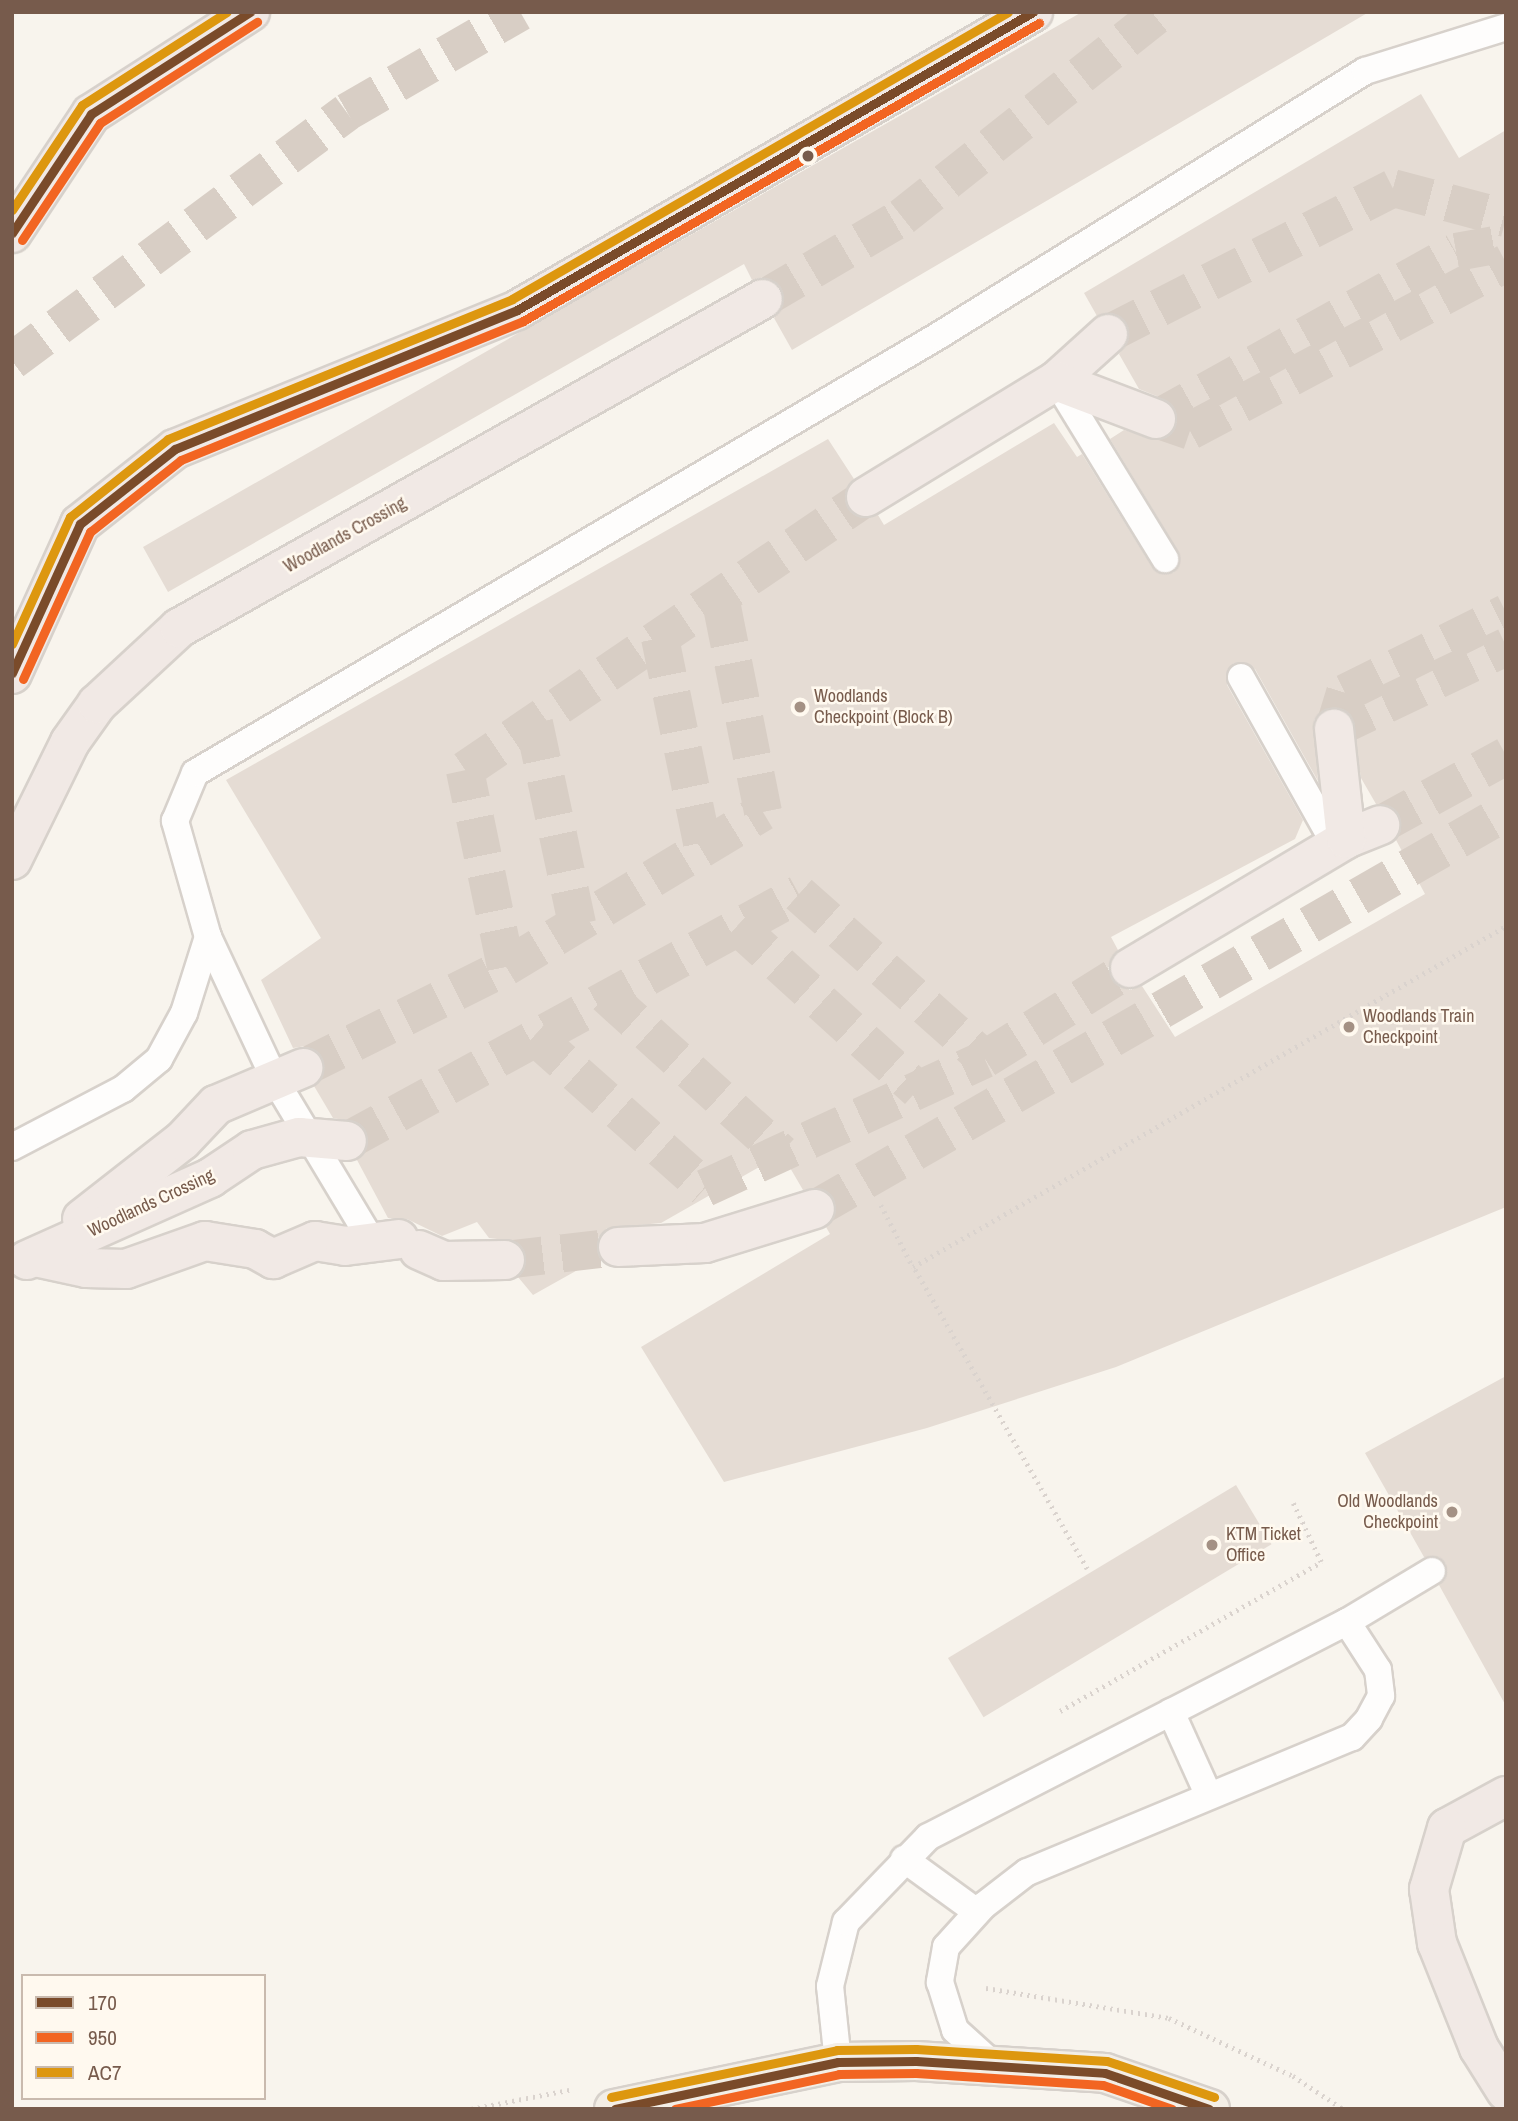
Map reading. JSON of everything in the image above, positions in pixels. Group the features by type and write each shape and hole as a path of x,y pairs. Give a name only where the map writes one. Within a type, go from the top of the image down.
{"highway":[{"path":"12,233 91,114 250,12"},
{"path":"12,674 80,524 175,449 517,310 1033,12"},
{"name":"Woodlands Crossing","path":"12,860 70,742 97,704 179,628 763,299"},
{"path":"866,497 1056,381 1108,334"},
{"path":"1056,381 1156,419"},
{"path":"1334,729 1341,843"},
{"path":"1130,968 1341,843 1380,825"},
{"name":"Woodlands Crossing","path":"23,1262 182,1141 216,1105 289,1074"},
{"name":"Woodlands Crossing","path":"23,1262 210,1178 252,1150 299,1137 330,1140"},
{"path":"618,1247 705,1242 815,1209"},
{"path":"23,1262 126,1269 205,1241 256,1250 273,1259 315,1241 397,1244 444,1261 505,1259"},
{"path":"1506,1796 1447,1828 1429,1889 1437,1943 1479,2048 1506,2091"}],"main road":[{"path":"614,2109 838,2063 995,2066 1105,2073 1210,2109"}],"lane":[{"path":"397,1244 289,1074 208,937 175,821 195,773 938,337 1366,71 1506,27"},
{"path":"1056,381 1165,559"},
{"path":"1241,677 1341,843"},
{"path":"12,1147 123,1089 159,1059 184,1013 208,937"},
{"path":"838,2063 830,1986 846,1922 928,1837 1348,1622 1432,1570"},
{"path":"995,2066 955,2030 940,1982 946,1947 976,1912 1027,1872 1352,1737 1369,1719 1381,1696 1378,1670 1348,1622"},
{"path":"1171,1712 1209,1796"},
{"path":"904,1859 976,1912"}],"path":[{"path":"913,1268 1506,926"},
{"path":"881,1205 913,1268 1087,1569"},
{"path":"1060,1711 1321,1562 1293,1503"},
{"path":"940,1982 1169,2018 1293,2076 1343,2109"}],"building":[{"path":"1082,12 1369,12 792,350 774,318 785,300 782,288 764,277 752,280 744,264 168,592 143,547"},
{"name":"Woodlands Checkpoint (Block B)","path":"1421,94 1459,158 1506,130 1506,1207 1116,1367 927,1428 724,1482 641,1347 830,1234 826,1227 836,1213 830,1193 819,1188 803,1190 782,1154 661,1223 607,1228 598,1238 599,1258 533,1295 518,1277 527,1259 515,1241 489,1238 477,1222 442,1236 407,1219 388,1218 357,1160 369,1143 366,1131 359,1123 333,1118 314,1086 325,1071 323,1059 306,1046 293,1048 261,980 321,938 226,780 828,439 854,479 844,497 848,509 866,519 878,515 884,525 1054,423 1077,457 1082,454 1152,567 1173,573 1179,566 1178,551 1110,439 1124,430 1160,440 1176,427 1177,415 1164,399 1139,389 1119,354 1129,340 1125,320 1114,313 1097,316 1084,293","holes":["1234,663 1255,669 1318,781 1314,720 1332,707 1351,716 1361,778 1376,804 1393,807 1400,816 1396,840 1425,894 1175,1037 1142,986 1130,990 1112,980 1108,968 1118,950 1111,937 1295,839 1303,820 1227,685 1227,670"]},
{"name":"Old Woodlands Checkpoint","path":"1506,1376 1506,1706 1439,1585 1446,1578 1446,1564 1439,1557 1424,1557 1365,1453"},
{"path":"1236,1485 1272,1544 984,1717 948,1658"}],"tunnel":[{"path":"12,361 347,112 520,12"},
{"path":"763,299 902,217 1161,12"},
{"path":"1108,334 1393,188 1506,218"},
{"path":"1156,419 1456,252 1506,243"},
{"path":"1156,419 1190,431 1506,263"},
{"path":"506,967 465,770 866,497"},
{"path":"303,1068 506,967 763,812 720,596"},
{"path":"1334,729 1345,693 1506,613"},
{"path":"660,638 703,848"},
{"path":"1334,729 1506,647"},
{"path":"534,723 577,924"},
{"path":"1380,825 1506,756"},
{"path":"815,1209 1506,812"},
{"path":"347,1141 799,894 985,1059"},
{"path":"737,926 918,1090"},
{"path":"534,1036 705,1188 985,1059 1130,968"},
{"path":"606,995 781,1153"},
{"path":"505,1260 618,1247"}],"transit line":[{"name":"AC7","path":"12,210 82,105 227,12"},
{"name":"170","path":"12,233 91,114 250,12"},
{"name":"AC7","path":"12,644 70,517 168,439 512,299 1008,12"},
{"name":"170","path":"12,673 80,524 175,449 517,310 1033,12"},
{"name":"950","path":"22,240 100,123 257,22"},
{"name":"950","path":"23,679 90,532 181,460 523,321 1039,23"},
{"name":"AC7","path":"611,2097 837,2050 916,2049 1107,2061 1214,2097"},
{"name":"170","path":"615,2109 838,2062 916,2061 1105,2073 1209,2109"},
{"name":"950","path":"675,2109 839,2074 916,2073 1103,2085 1172,2109"}],"place":[{"name":"Woodlands Checkpoint (Block B)","path":"800,707"},
{"name":"Woodlands Train Checkpoint","path":"1349,1027"},
{"name":"Old Woodlands Checkpoint","path":"1452,1512"},
{"name":"KTM Ticket Office","path":"1212,1545"}]}
